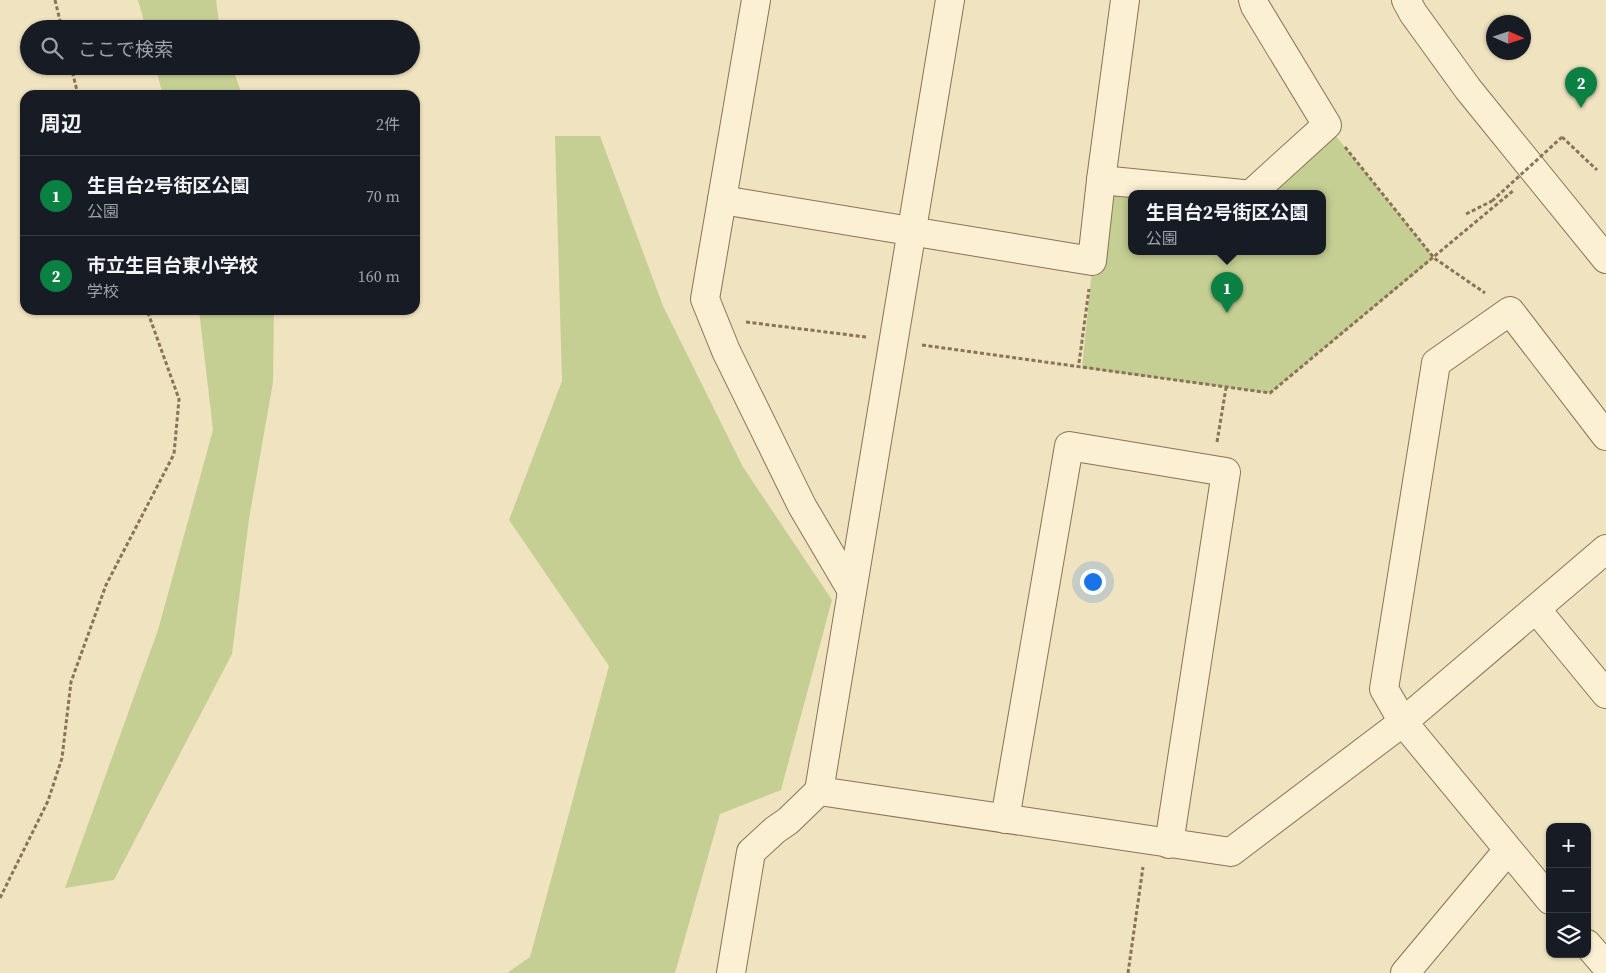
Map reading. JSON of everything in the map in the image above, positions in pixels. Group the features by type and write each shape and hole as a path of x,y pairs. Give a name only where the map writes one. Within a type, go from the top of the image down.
{"street":[{"path":"756,0 705,299 726,351 802,506 852,591"},
{"path":"731,973 751,852 788,821 819,791 950,0"},
{"path":"722,200 1092,261 1125,0"},
{"path":"1253,0 1326,125 1255,190"},
{"path":"1406,0 1468,89 1606,259"},
{"path":"1101,180 1202,190"},
{"path":"1546,895 1403,722 1384,689 1436,363 1510,311 1606,436"},
{"path":"1005,819 1069,446 1226,472 1157,843"},
{"path":"819,791 1157,843 1231,852 1403,722 1606,549"},
{"path":"1536,609 1606,694"},
{"path":"1405,973 1508,850"},
{"path":"1591,949 1606,966"}],"path":[{"path":"55,0 60,20"},
{"path":"73,75 77,90"},
{"path":"1326,125 1434,258 1510,311"},
{"path":"1466,214 1492,201 1562,137 1597,170"},
{"path":"713,318 894,340 1270,393 1536,172"},
{"path":"1079,363 1092,261"},
{"path":"0,898 48,801 62,758 71,682 106,584 174,454 179,399 149,315"},
{"path":"1212,470 1226,388"},
{"path":"1128,973 1157,843"}],"green space":[{"path":"138,0 216,0 219,20 144,20"},
{"path":"157,75 235,75 240,90 162,90"},
{"path":"1327,125 1434,258 1270,393 1082,368 1101,180 1128,192 1128,255 1326,255 1326,190 1255,190"},
{"path":"555,136 600,136 663,306 743,467 832,600 781,790 720,814 675,973 507,973 530,957 609,666 509,520 562,381"},
{"path":"200,315 274,315 273,382 249,519 232,654 114,880 65,888 158,630 213,430"}],"place":[{"name":"市立生目台東小学校","path":"1581,108"},
{"name":"生目台2号街区公園","path":"1227,313"}]}
